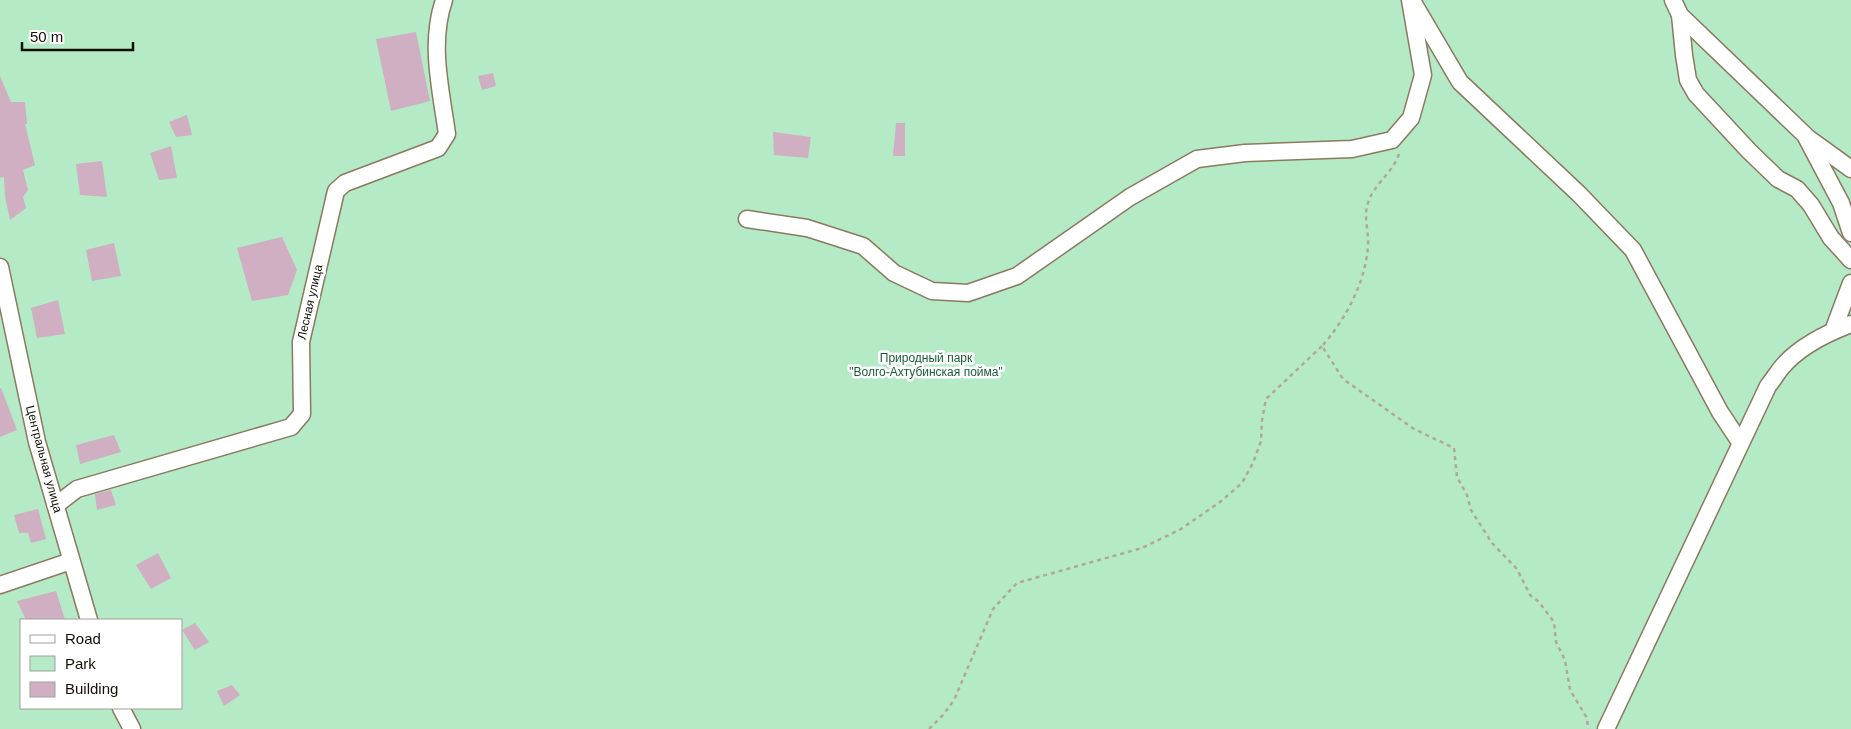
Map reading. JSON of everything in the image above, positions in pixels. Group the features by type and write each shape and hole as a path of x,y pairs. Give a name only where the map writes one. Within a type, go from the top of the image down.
{"street":[{"name":"Лесная улица","path":"56,505 77,489 291,427 302,414 300,342 336,191 345,183 438,148 447,134 436,58 439,15 444,0"},
{"path":"747,219 807,228 863,246 894,273 932,291 968,293 1017,276 1130,197 1197,159 1245,153 1352,149 1392,140 1411,118 1423,75 1411,0"},
{"path":"1411,0 1460,82 1579,194 1633,250 1720,412 1740,442"},
{"path":"1673,0 1680,15 1688,80 1696,94 1778,179 1797,189 1811,205 1831,238 1851,260"},
{"path":"1680,15 1805,135 1851,169"},
{"path":"1805,135 1841,203 1851,233"},
{"name":"Центральная улица","path":"0,267 36,442 89,619"},
{"path":"1833,331 1851,283"},
{"path":"1606,729 1768,386 1783,366 1800,352 1833,331 1851,324"},
{"path":"0,585 71,561"},
{"path":"122,709 132,729"}],"path":[{"path":"929,729 954,700 993,609 1017,583 1142,548 1181,529 1220,502 1242,483 1253,463 1261,441 1266,399 1330,337 1346,312 1357,289 1366,263 1368,245 1366,214 1368,202 1377,187 1390,172 1399,152"},
{"path":"1322,346 1343,379 1414,429 1454,448 1457,477 1467,495 1471,510 1492,543 1516,569 1530,596 1538,602 1554,622 1556,642 1565,660 1570,690 1587,718 1588,729"}],"green space":[{"name":"Природный парк \"Волго-Ахтубинская пойма\"","path":"0,0 1851,0 1851,729 0,729"}],"building":[{"path":"416,32 430,101 391,111 376,39"},
{"path":"493,73 496,86 482,90 478,76"},
{"path":"0,76 11,102 25,102 27,124 25,124 35,165 23,170 28,190 23,197 26,208 10,220 5,196 4,177 0,178"},
{"path":"187,115 192,135 176,137 169,122"},
{"path":"896,123 905,123 905,156 893,156"},
{"path":"773,132 811,137 808,158 774,155"},
{"path":"171,146 177,178 159,180 150,153"},
{"path":"102,161 107,197 80,195 76,164"},
{"path":"282,237 297,270 288,295 252,301 237,248"},
{"path":"114,243 121,276 92,281 86,250"},
{"path":"58,300 65,334 37,338 31,308"},
{"path":"0,388 17,430 0,437"},
{"path":"114,435 121,452 80,464 76,445"},
{"path":"111,490 116,505 97,510 95,494"},
{"path":"38,509 46,539 31,543 28,533 19,533 14,515"},
{"path":"158,553 171,578 151,589 136,565"},
{"path":"56,591 65,619 26,619 17,601"},
{"path":"195,623 209,642 195,650 182,630"},
{"path":"232,685 240,695 224,706 217,691"}]}
